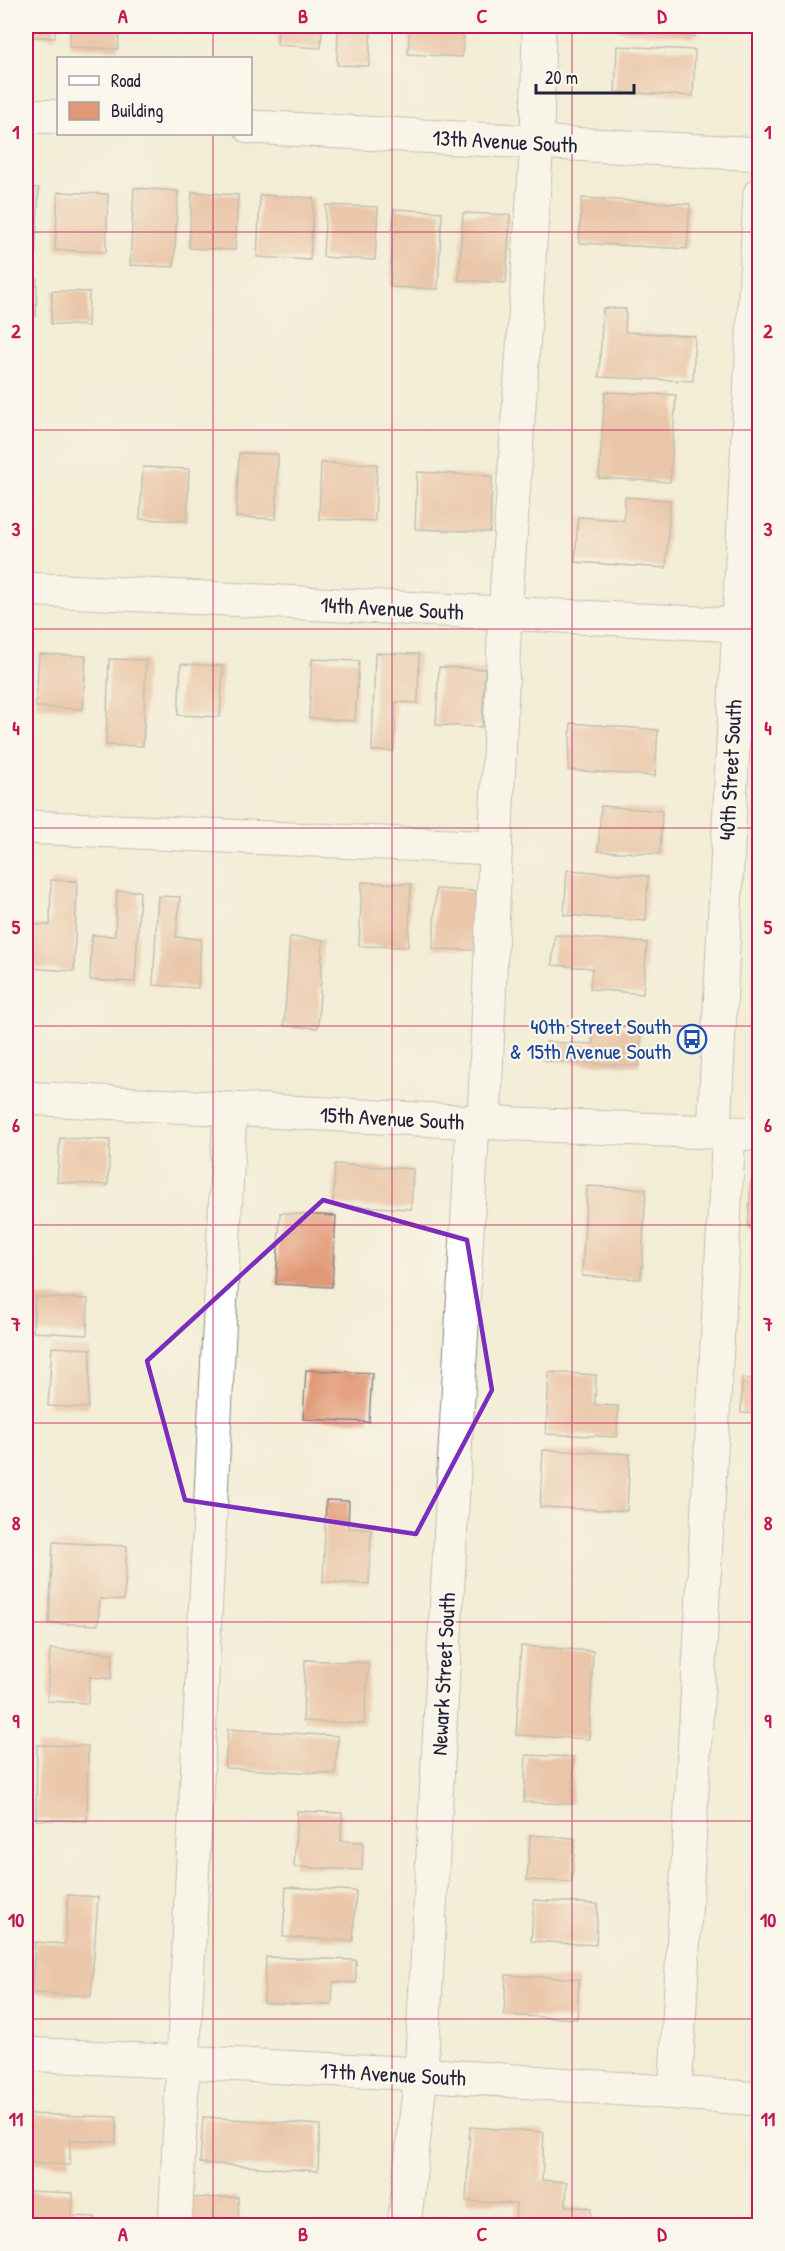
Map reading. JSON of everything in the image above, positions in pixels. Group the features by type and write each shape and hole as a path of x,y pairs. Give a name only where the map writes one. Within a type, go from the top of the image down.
{"street":[{"name":"Newark Street South","path":"404,2226 421,2074 495,848 505,613 537,142 539,26"},
{"path":"26,115 57,117"},
{"name":"13th Avenue South","path":"252,127 759,154"},
{"name":"40th Street South","path":"675,2093 734,1132 759,194"},
{"name":"14th Avenue South","path":"26,589 748,626"},
{"path":"26,827 495,848"},
{"name":"15th Avenue South","path":"26,1098 478,1122 734,1132"},
{"path":"175,2226 230,1110"},
{"name":"17th Avenue South","path":"26,2054 421,2074 759,2099"}],"highlighted area":[{"path":"323,1200 467,1240 492,1390 416,1534 185,1500 147,1361"}],"building":[{"path":"26,26 55,26 55,38 26,36"},
{"path":"71,26 120,26 118,49 69,47"},
{"path":"278,26 322,26 321,48 277,45"},
{"path":"338,26 371,26 369,66 337,65"},
{"path":"410,26 464,26 462,57 408,54"},
{"path":"619,26 696,26 695,37 618,31"},
{"path":"617,46 695,50 693,96 615,92"},
{"path":"26,187 39,188 35,266 26,265"},
{"path":"134,188 178,191 174,267 130,265"},
{"path":"58,192 108,194 106,252 55,250"},
{"path":"192,192 238,195 235,250 189,248"},
{"path":"260,195 314,198 310,260 257,257"},
{"path":"582,198 690,204 687,249 579,243"},
{"path":"326,205 378,207 375,260 323,257"},
{"path":"394,209 442,212 438,289 390,287"},
{"path":"463,213 510,215 506,283 459,280"},
{"path":"26,279 37,279 36,316 26,315"},
{"path":"52,291 89,292 88,326 51,324"},
{"path":"603,308 626,309 625,332 695,336 693,381 599,377"},
{"path":"605,392 676,395 670,482 599,478"},
{"path":"239,453 278,454 276,519 236,517"},
{"path":"321,463 377,464 375,521 319,519"},
{"path":"143,467 189,469 187,521 140,519"},
{"path":"417,472 492,476 490,532 415,529"},
{"path":"625,497 670,500 666,568 575,562 578,517 624,520"},
{"path":"375,653 419,654 418,703 396,702 394,751 372,751"},
{"path":"39,654 86,656 83,709 36,707"},
{"path":"109,659 146,660 143,746 106,745"},
{"path":"312,659 359,661 355,721 309,718"},
{"path":"181,664 223,666 220,717 178,715"},
{"path":"439,667 485,669 482,727 436,725"},
{"path":"571,723 658,730 655,776 568,770"},
{"path":"601,806 662,811 660,854 598,851"},
{"path":"567,870 648,876 646,921 564,915"},
{"path":"51,880 77,881 74,971 26,968 26,924 50,925"},
{"path":"362,882 411,884 408,947 359,946"},
{"path":"436,889 478,891 475,950 433,949"},
{"path":"117,891 140,891 135,982 90,980 92,935 115,936"},
{"path":"158,896 180,897 176,937 201,939 198,988 153,985"},
{"path":"555,935 647,943 643,994 590,989 592,968 552,965"},
{"path":"290,937 323,940 318,1028 284,1026"},
{"path":"594,1025 641,1028 639,1066 546,1061 546,1042 593,1044"},
{"path":"60,1138 110,1140 108,1185 57,1182"},
{"path":"335,1164 413,1169 411,1209 333,1205"},
{"path":"751,1181 760,1182 760,1229 748,1228"},
{"path":"587,1186 646,1189 641,1279 582,1276"},
{"path":"280,1213 336,1216 332,1287 276,1284"},
{"path":"35,1297 88,1299 87,1335 33,1332"},
{"path":"52,1347 91,1349 88,1408 48,1406"},
{"path":"306,1370 372,1373 369,1422 303,1419"},
{"path":"549,1372 596,1375 595,1405 618,1406 617,1437 546,1434"},
{"path":"742,1378 760,1380 760,1414 741,1413"},
{"path":"543,1450 630,1454 627,1511 540,1507"},
{"path":"326,1500 349,1501 348,1528 371,1529 369,1584 323,1582"},
{"path":"53,1542 127,1546 124,1600 100,1599 98,1625 49,1623"},
{"path":"521,1646 593,1651 589,1739 516,1735"},
{"path":"50,1649 113,1653 111,1679 90,1677 88,1703 47,1701"},
{"path":"305,1660 369,1663 364,1724 303,1721"},
{"path":"228,1729 338,1736 335,1774 225,1768"},
{"path":"37,1745 88,1746 87,1821 36,1820"},
{"path":"526,1755 574,1757 572,1804 524,1802"},
{"path":"297,1811 342,1813 341,1841 363,1842 362,1870 294,1867"},
{"path":"530,1835 575,1838 572,1882 527,1880"},
{"path":"286,1887 356,1891 353,1941 283,1937"},
{"path":"68,1895 98,1897 91,1996 31,1993 35,1942 65,1944"},
{"path":"534,1900 598,1904 596,1945 531,1941"},
{"path":"266,1957 356,1960 356,1983 333,1982 332,2005 264,2003"},
{"path":"506,1975 579,1979 577,2019 504,2015"},
{"path":"26,2114 117,2117 116,2142 70,2140 70,2165 26,2163"},
{"path":"203,2117 320,2125 318,2171 200,2163"},
{"path":"470,2127 544,2132 542,2180 567,2182 566,2206 591,2208 590,2226 515,2226 516,2204 466,2201"},
{"path":"27,2191 73,2193 72,2216 95,2217 95,2226 26,2226"},
{"path":"238,2197 239,2226 181,2226 181,2198"}],"place":[{"name":"40th Street South & 15th Avenue South","path":"692,1039"}]}
